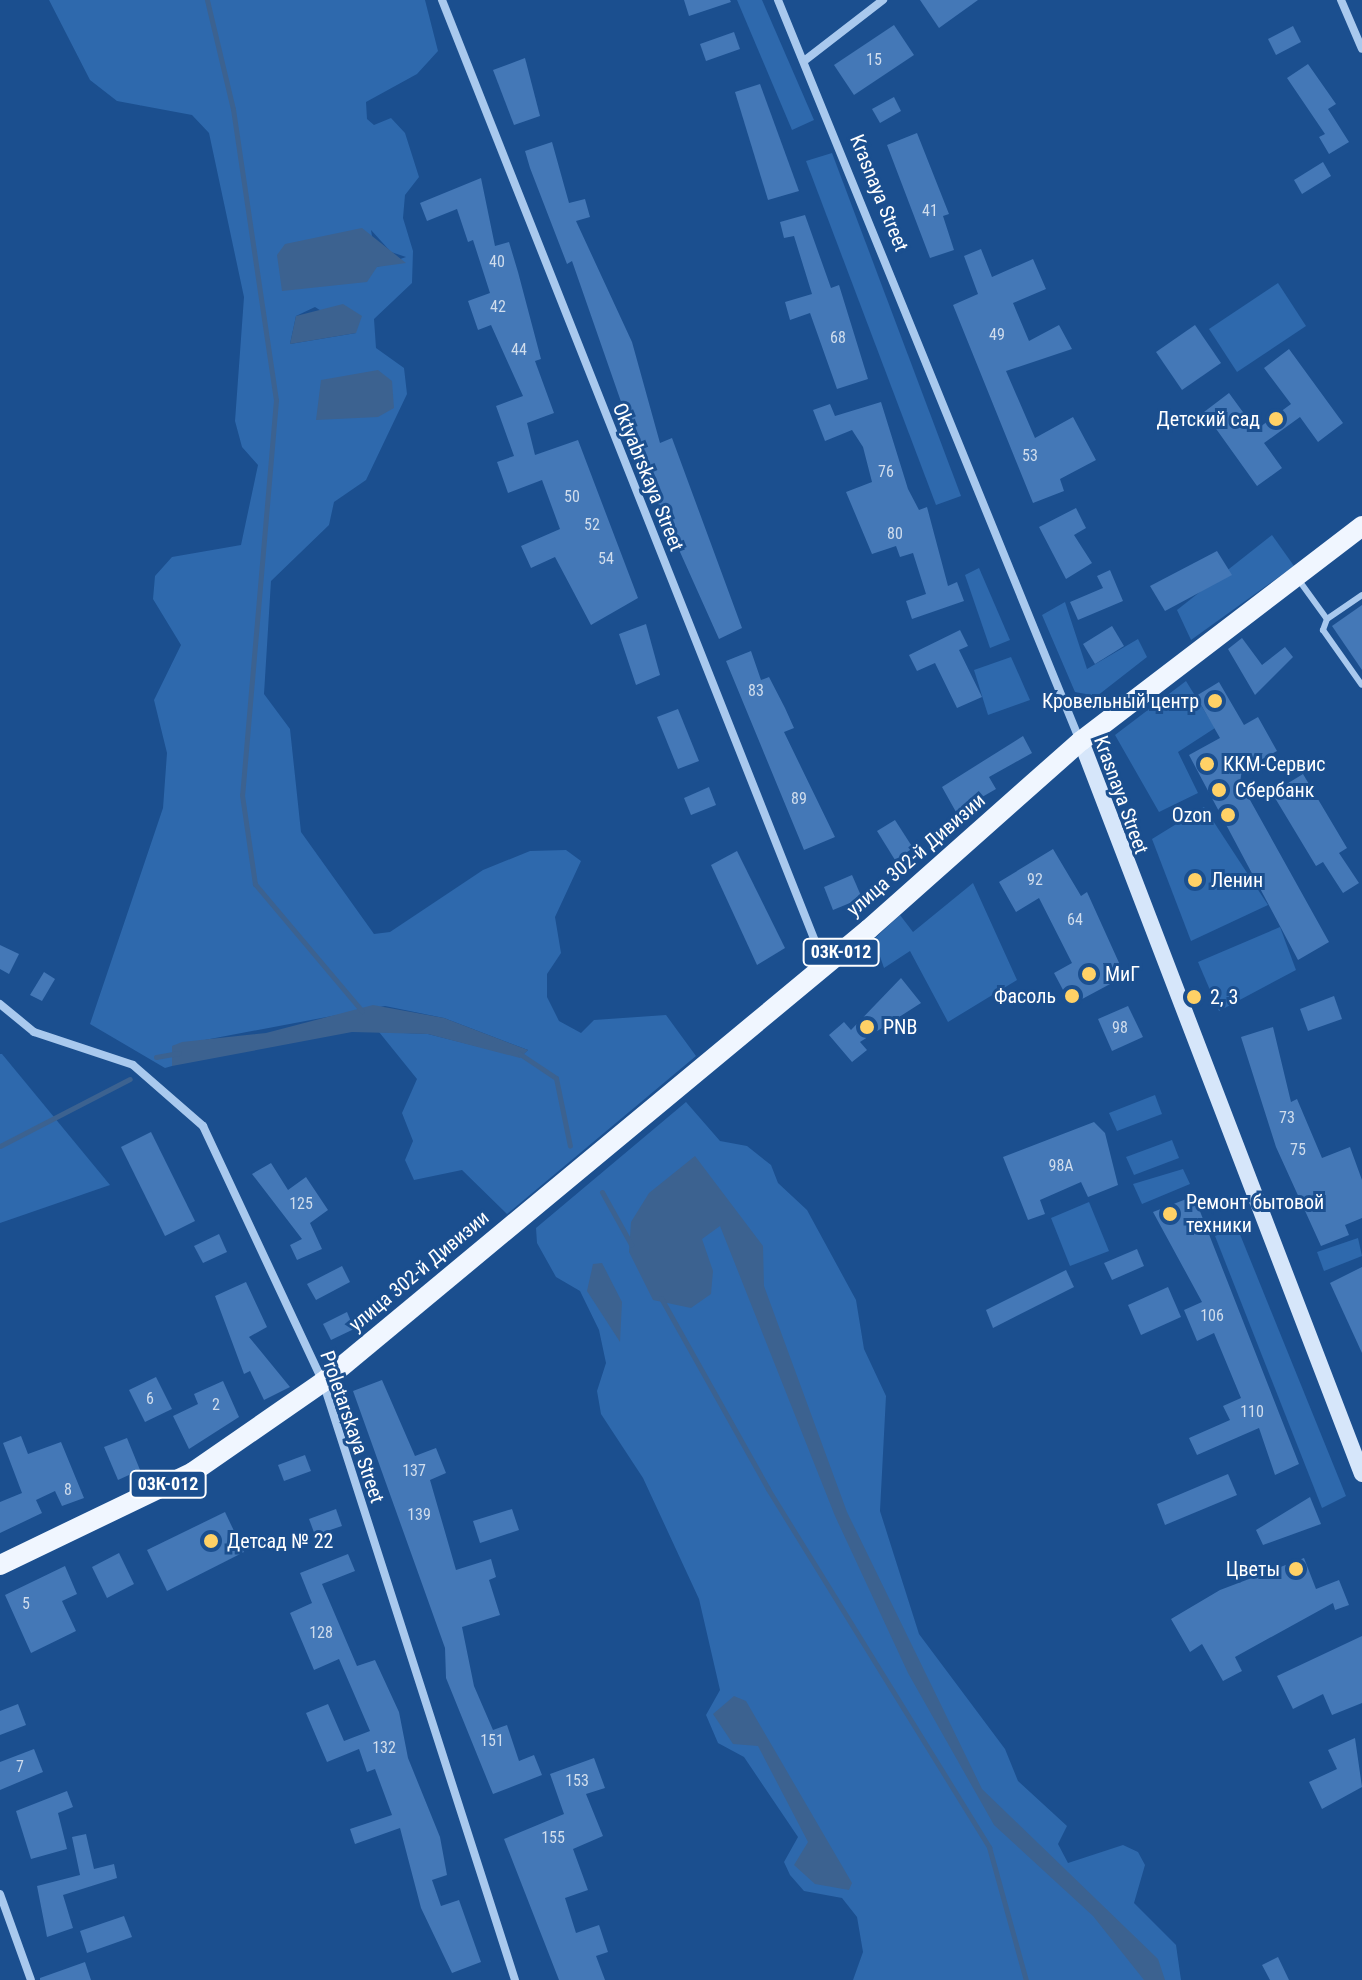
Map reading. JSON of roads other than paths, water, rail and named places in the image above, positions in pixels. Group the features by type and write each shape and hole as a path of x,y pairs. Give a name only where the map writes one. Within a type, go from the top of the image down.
{"main road":[{"name":"улица 302-й Дивизии","path":"323,1382 824,965 1081,741 1362,526"},
{"name":"03К-012","path":"0,1565 193,1472 323,1382"}],"street":[{"name":"Oktyabrskaya Street","path":"442,0 824,965"},
{"name":"Krasnaya Street","path":"778,0 1081,741 1362,1474"},
{"path":"804,61 883,0"},
{"path":"1341,0 1362,49"},
{"name":"Proletarskaya Street","path":"0,1004 34,1032 133,1065 194,1117 323,1382 515,1980"},
{"path":"0,1894 31,1980"}],"lane":[{"path":"1296,576 1327,619"},
{"path":"1362,595 1327,619 1323,630 1362,685"}],"waterway":[{"path":"207,0 233,109 276,400 242,795 255,884 362,1011"},
{"path":"156,1057 179,1053"},
{"path":"520,1054 556,1078 570,1146"},
{"path":"0,1146 130,1079"},
{"path":"602,1192 631,1244"},
{"path":"661,1298 768,1489 989,1847 1026,1980"}],"place":[{"name":"Детский сад","path":"1276,419"},
{"name":"Кровельный центр","path":"1215,701"},
{"name":"ККМ-Сервис","path":"1207,764"},
{"name":"Сбербанк","path":"1219,790"},
{"name":"Ozon","path":"1228,815"},
{"name":"Ленин","path":"1195,880"},
{"name":"МиГ","path":"1089,974"},
{"name":"Фасоль","path":"1072,996"},
{"name":"2, 3","path":"1194,997"},
{"name":"PNB","path":"867,1027"},
{"name":"Ремонт бытовой техники","path":"1170,1214"},
{"name":"Детсад № 22","path":"211,1541"},
{"name":"Цветы","path":"1296,1569"}]}
